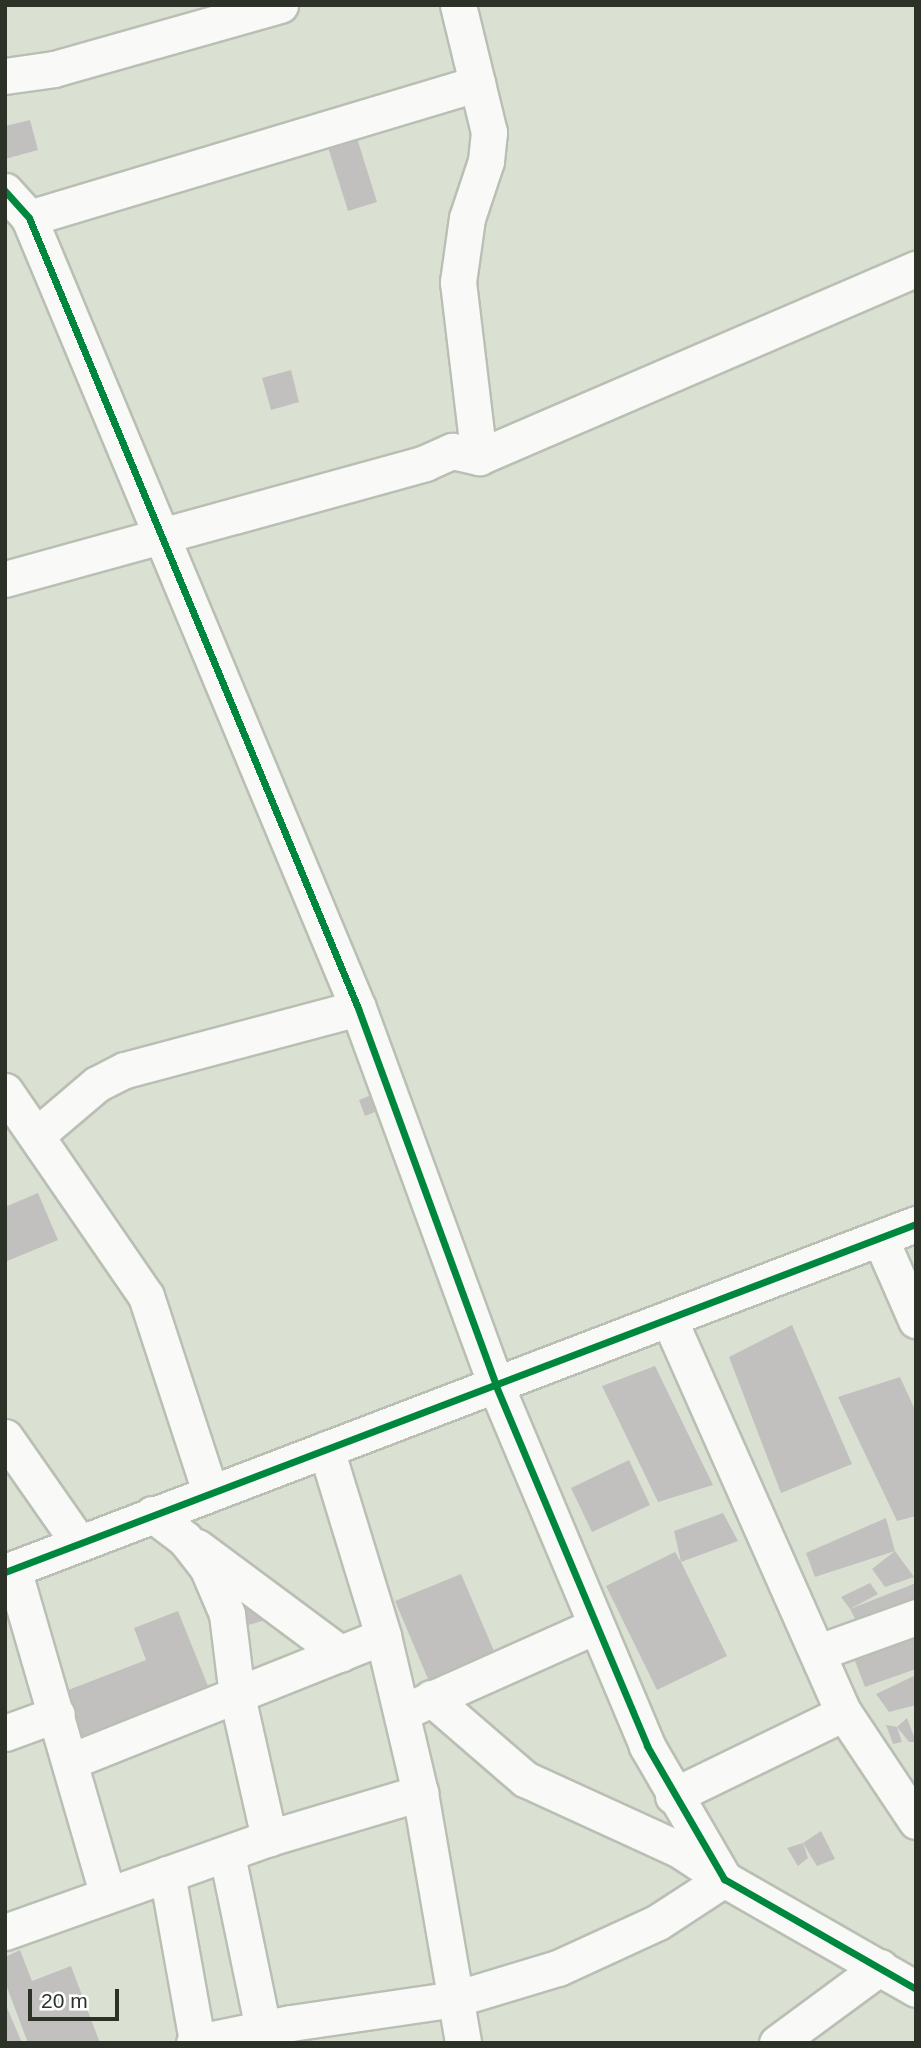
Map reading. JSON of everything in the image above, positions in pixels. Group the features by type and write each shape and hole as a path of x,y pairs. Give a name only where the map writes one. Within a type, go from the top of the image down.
{"street":[{"path":"5,76 54,69 280,5"},
{"path":"458,5 489,132 486,161 467,218 458,312 479,457"},
{"path":"29,218 477,84"},
{"path":"5,191 29,218 358,1008 496,1387 593,1627 673,1796 724,1879"},
{"path":"5,579 425,463 452,451 479,457 916,269"},
{"path":"38,1134 97,1084 125,1070 358,1008"},
{"path":"5,1091 38,1134 146,1296 210,1492"},
{"path":"107,1892 57,1714 9,1571 210,1492 496,1387 916,1224"},
{"path":"880,1238 916,1320"},
{"path":"669,1319 844,1713 916,1821"},
{"path":"5,1437 79,1543"},
{"path":"327,1449 383,1636 416,1706 420,1793 463,2043"},
{"path":"152,1514 341,1654"},
{"path":"185,1539 207,1567 227,1614 237,1696 269,1838"},
{"path":"819,1652 916,1617"},
{"path":"416,1706 593,1627"},
{"path":"71,1761 383,1636"},
{"path":"416,1706 525,1779 678,1849 724,1879 916,1989"},
{"path":"673,1796 844,1713"},
{"path":"5,1733 57,1714"},
{"path":"5,1932 107,1892 227,1855 269,1838 420,1793"},
{"path":"227,1855 283,2031"},
{"path":"167,1874 195,2042 283,2031 455,1999 558,1968 658,1922 724,1879"},
{"path":"777,2043 880,1967"}],"building":[{"path":"30,120 38,150 5,159 5,126"},
{"path":"356,135 377,202 348,211 327,144"},
{"path":"291,370 299,402 271,410 262,378"},
{"path":"384,1090 390,1106 365,1116 359,1100"},
{"path":"38,1193 58,1240 5,1262 5,1207"},
{"path":"792,1325 852,1464 781,1493 729,1357"},
{"path":"655,1366 713,1485 658,1502 602,1386"},
{"path":"900,1377 916,1412 916,1516 897,1521 838,1397"},
{"path":"629,1460 650,1505 592,1532 571,1488"},
{"path":"723,1513 738,1541 681,1562 674,1531"},
{"path":"886,1518 895,1551 815,1577 806,1553"},
{"path":"895,1551 914,1577 885,1587 872,1569"},
{"path":"675,1552 727,1656 657,1690 606,1586"},
{"path":"461,1574 497,1658 431,1686 395,1601"},
{"path":"870,1583 878,1594 850,1609 841,1597"},
{"path":"916,1583 916,1604 859,1626 850,1609"},
{"path":"231,1588 279,1616 242,1627"},
{"path":"178,1611 212,1696 84,1746 63,1692 146,1660 134,1628"},
{"path":"916,1634 916,1669 865,1687 853,1656"},
{"path":"916,1675 916,1705 889,1712 876,1694"},
{"path":"907,1718 916,1742 909,1742 897,1727"},
{"path":"886,1725 897,1727 902,1742 893,1744"},
{"path":"821,1831 835,1859 817,1866 803,1843"},
{"path":"803,1843 808,1858 798,1866 787,1848"},
{"path":"20,1950 32,1981 71,1966 100,2043 28,2043 5,1982 5,1957"},
{"path":"5,2003 22,2043 5,2043"}],"cycle path":[{"path":"5,191 29,218 358,1008 496,1386 647,1746 724,1879 916,1989"},
{"path":"5,1572 916,1224"}]}
